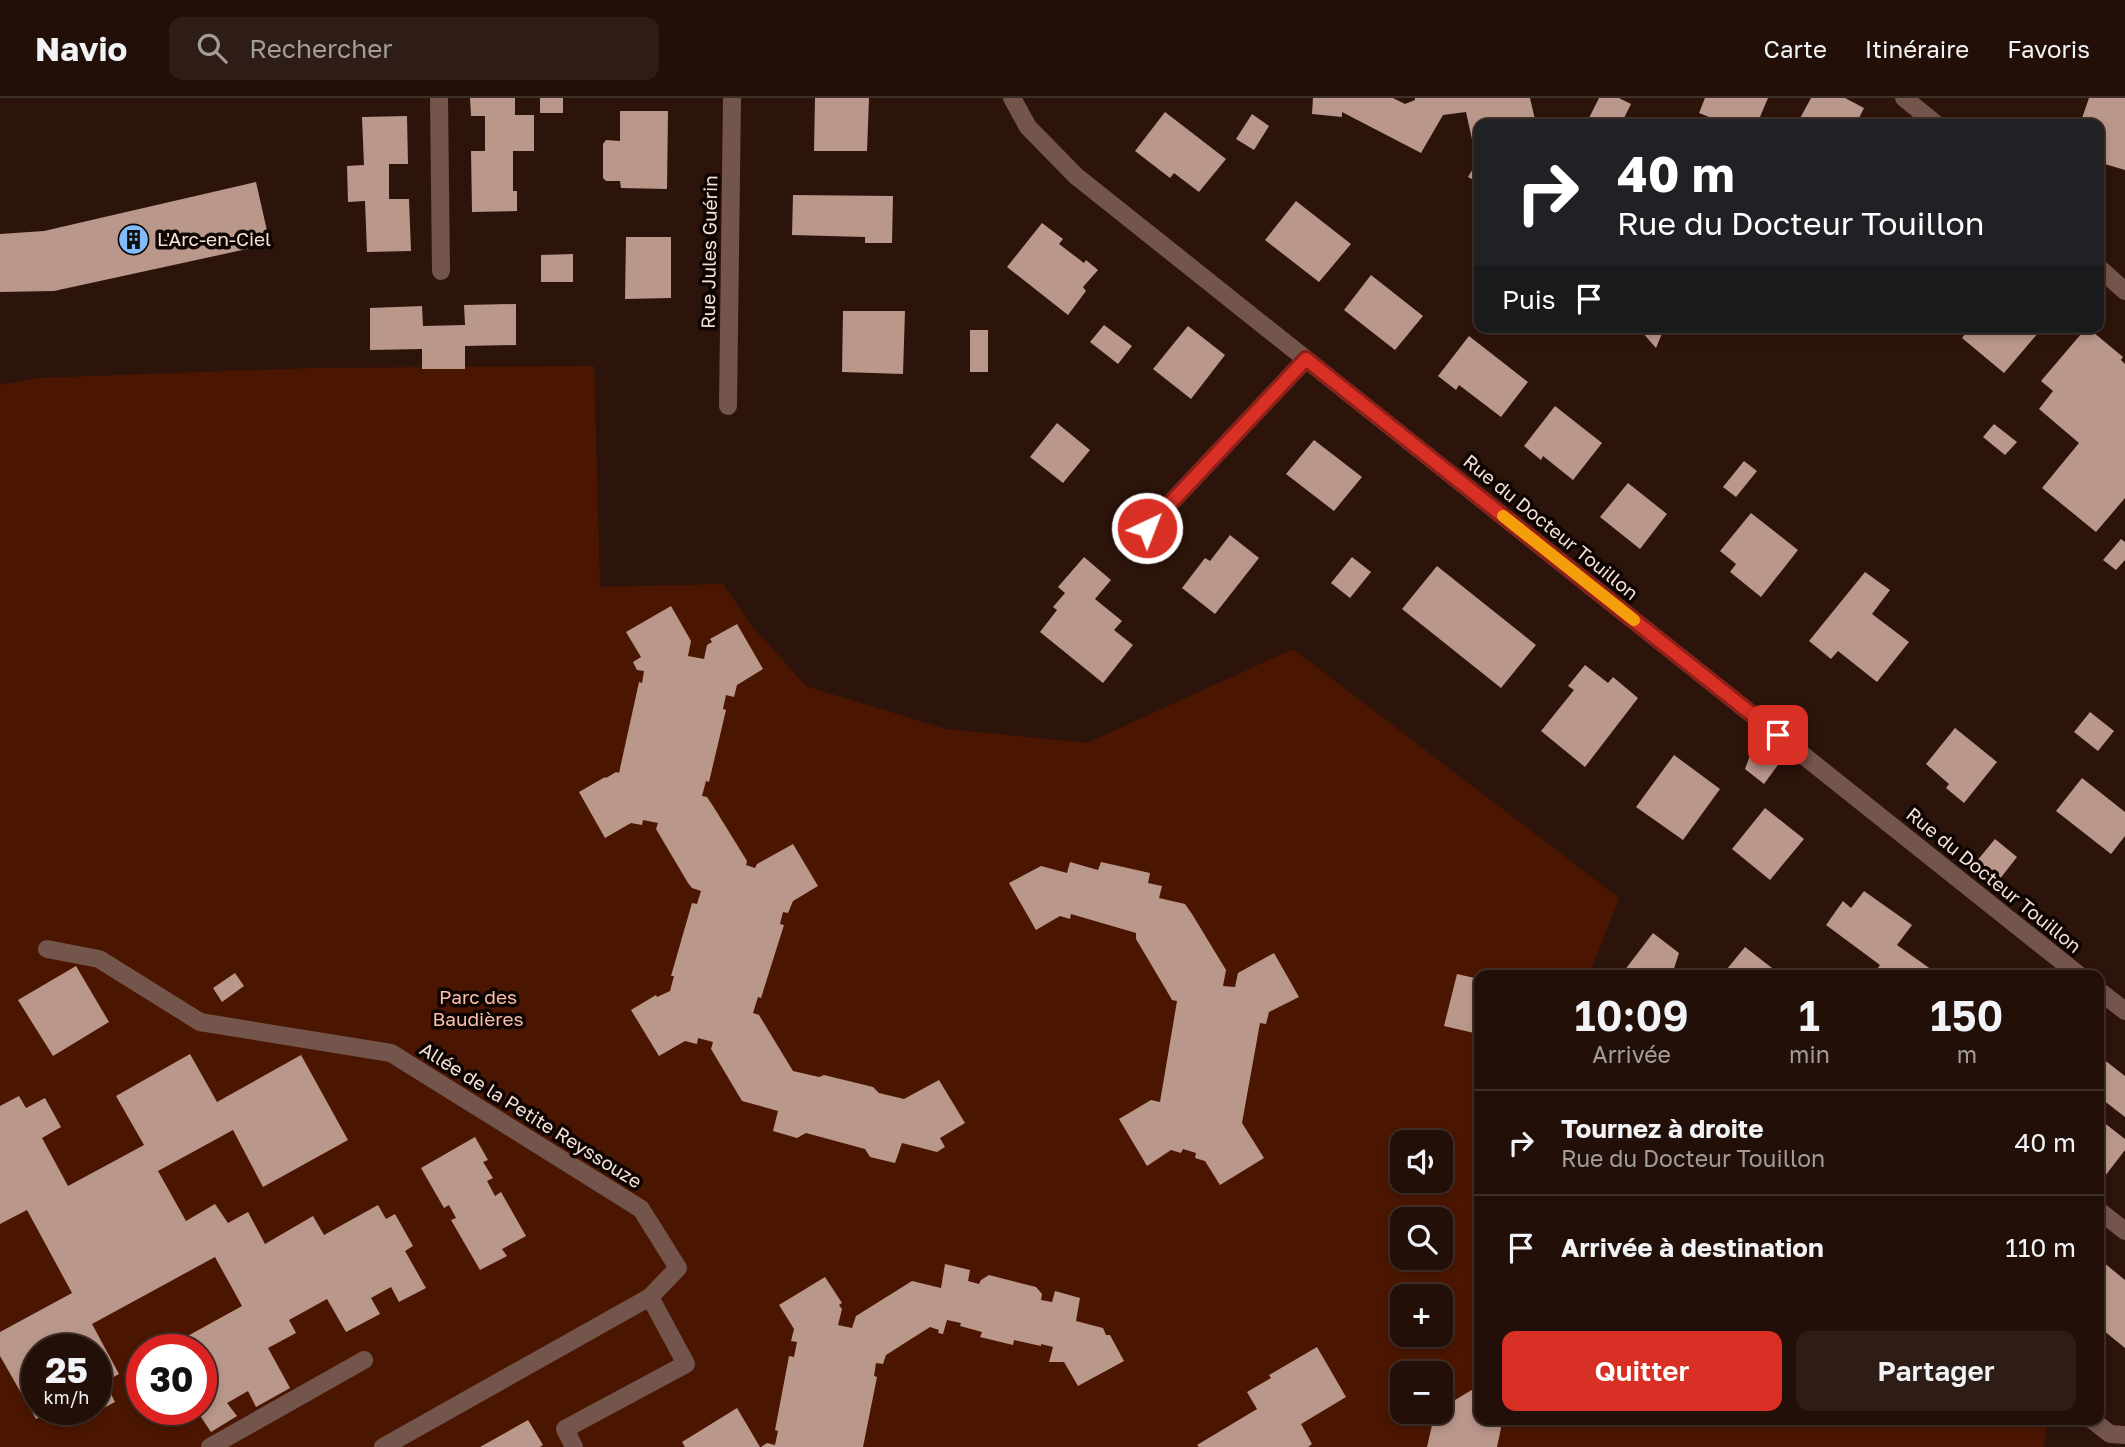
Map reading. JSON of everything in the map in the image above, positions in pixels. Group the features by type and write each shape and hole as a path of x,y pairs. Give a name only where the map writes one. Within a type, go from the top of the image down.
{"street":[{"path":"439,98 441,271"},
{"name":"Rue Jules Guérin","path":"728,406 732,98"},
{"name":"Rue du Docteur Touillon","path":"1012,98 1028,127 1076,176 2073,970"},
{"path":"1905,98 1930,119"},
{"path":"2104,272 2125,291"},
{"path":"1147,528 1306,359"},
{"name":"Allée de la Petite Reyssouze","path":"47,949 99,959 200,1022 391,1052 641,1209 678,1268 650,1297 387,1446"},
{"path":"2104,995 2125,1012"},
{"path":"2104,1215 2125,1231"},
{"path":"574,1447 565,1429 686,1364 650,1297"},
{"path":"210,1447 364,1360"},
{"path":"2099,1425 2110,1434 2125,1435"}],"green space":[{"name":"Parc des Baudières","path":"594,366 600,587 723,584 751,625 806,686 946,729 1087,743 1293,649 1619,898 1591,970 1474,970 1474,1425 2047,1425 2044,1447 0,1447 0,385 40,378 314,368"}],"building":[{"path":"470,98 515,98 515,115 534,115 534,151 513,151 513,191 517,191 517,211 472,212 471,151 485,151 485,116 471,116"},
{"path":"540,98 563,98 563,113 540,113"},
{"path":"815,98 869,98 867,151 814,151"},
{"path":"1313,98 1393,98 1405,104 1415,98 1530,98 1535,119 1474,119 1474,148 1466,112 1443,115 1421,153 1342,112 1342,117 1312,114"},
{"path":"1599,98 1619,98 1631,104 1624,119 1588,119"},
{"path":"1705,98 1768,98 1759,119 1714,119 1699,113"},
{"path":"1811,98 1845,98 1864,108 1858,119 1800,119"},
{"path":"2089,98 2125,98 2125,170 2104,164 2104,119 2082,119"},
{"path":"620,111 668,111 667,189 621,188 620,181 606,181 603,178 603,144 606,140 620,141"},
{"path":"1165,112 1226,159 1199,192 1174,173 1170,178 1135,151"},
{"path":"1252,114 1269,126 1254,150 1236,139"},
{"path":"407,116 408,164 389,164 389,199 409,199 411,251 367,252 365,201 348,202 347,166 364,165 362,117"},
{"path":"1474,167 1474,180 1468,177"},
{"name":"L'Arc-en-Ciel","path":"256,182 270,244 54,291 0,292 0,234 44,231"},
{"path":"793,195 893,196 892,243 865,243 865,237 792,235"},
{"path":"1296,201 1351,244 1319,282 1265,240"},
{"path":"1042,223 1063,239 1059,244 1098,270 1083,287 1086,291 1068,315 1007,267"},
{"path":"626,237 671,237 671,298 625,299"},
{"path":"573,254 573,282 541,282 541,255"},
{"path":"1371,275 1423,316 1395,350 1344,310"},
{"path":"516,304 516,345 465,346 465,369 422,369 422,349 370,350 370,308 422,306 423,326 465,325 464,305"},
{"path":"843,311 905,311 903,374 842,372"},
{"path":"1104,325 1132,346 1118,364 1090,342"},
{"path":"1188,326 1225,355 1191,399 1153,369"},
{"path":"970,330 988,330 988,372 970,372"},
{"path":"1643,333 1662,333 1656,348"},
{"path":"1966,333 2038,333 2004,373 1962,338"},
{"path":"2082,333 2094,333 2123,357 2125,498 2096,532 2042,488 2079,443 2039,409 2053,391 2041,381"},
{"path":"1469,336 1528,382 1501,417 1459,385 1456,390 1438,376"},
{"path":"1555,406 1602,443 1573,480 1543,456 1541,460 1524,446"},
{"path":"1057,423 1090,450 1063,483 1030,457"},
{"path":"1994,424 2017,442 2005,455 1983,437"},
{"path":"1314,440 1362,477 1334,511 1286,474"},
{"path":"1744,461 1757,471 1736,497 1723,487"},
{"path":"1628,483 1667,514 1640,549 1600,517"},
{"path":"1751,513 1798,550 1761,597 1730,572 1736,564 1720,551"},
{"path":"1230,535 1259,558 1215,614 1182,588 1205,558 1210,561"},
{"path":"2121,539 2125,542 2125,560 2116,570 2103,560"},
{"path":"1084,557 1111,580 1095,599 1122,621 1114,630 1133,645 1103,683 1040,632 1057,610 1053,607 1065,593 1058,587"},
{"path":"1352,557 1371,572 1350,598 1331,583"},
{"path":"1437,566 1536,645 1501,688 1402,609"},
{"path":"1865,572 1890,590 1872,614 1909,642 1877,682 1838,651 1831,659 1809,641"},
{"path":"671,606 691,641 688,656 704,659 707,645 712,642 710,639 737,624 763,669 737,685 734,697 726,695 723,709 726,710 709,782 706,781 702,796 707,797 713,806 747,861 746,865 755,868 757,864 793,844 818,886 793,901 788,913 783,912 780,924 784,925 761,998 758,997 753,1013 759,1015 793,1071 819,1077 824,1075 873,1087 879,1093 904,1099 939,1080 965,1123 940,1138 945,1147 937,1152 902,1143 895,1163 870,1157 865,1149 806,1133 797,1138 773,1131 778,1111 742,1101 711,1049 713,1042 698,1038 697,1044 685,1041 659,1056 631,1010 656,995 657,997 670,991 674,976 671,976 692,903 697,904 701,891 692,888 688,883 656,829 658,823 643,820 642,825 631,823 605,838 579,792 605,777 619,773 639,682 642,683 644,671 637,670 633,662 641,657 626,632"},
{"path":"1585,665 1608,683 1613,677 1638,698 1585,767 1541,731 1574,690 1568,686"},
{"path":"2090,712 2114,731 2098,751 2074,732"},
{"path":"1955,728 1997,762 1964,803 1946,788 1949,784 1926,764"},
{"path":"1755,742 1780,762 1764,784 1745,769"},
{"path":"1674,755 1720,789 1683,840 1636,807"},
{"path":"2082,778 2125,812 2125,836 2111,854 2056,811"},
{"path":"1765,808 1804,839 1770,880 1732,849"},
{"path":"1995,839 2017,857 1999,880 1976,862"},
{"path":"1070,862 1098,870 1101,862 1150,873 1148,883 1162,886 1159,898 1185,904 1192,914 1226,970 1223,986 1235,987 1238,973 1274,953 1299,997 1269,1012 1266,1024 1260,1023 1242,1123 1264,1158 1220,1185 1205,1161 1195,1158 1196,1153 1183,1149 1181,1153 1171,1150 1147,1166 1119,1119 1151,1100 1160,1102 1177,1001 1172,1000 1136,939 1136,933 1071,914 1070,919 1060,916 1036,930 1009,883 1041,866 1067,873"},
{"path":"1864,891 1912,925 1897,945 1932,970 1876,970 1880,965 1826,925 1843,901 1851,908"},
{"path":"1653,933 1679,953 1674,970 1625,970"},
{"path":"1745,947 1775,970 1726,970"},
{"path":"76,966 109,1022 53,1056 18,1000"},
{"path":"235,973 244,986 222,1002 213,988"},
{"path":"1457,974 1474,978 1474,1033 1444,1026"},
{"path":"190,1054 217,1102 301,1055 348,1140 263,1187 233,1130 158,1171 186,1221 215,1204 228,1223 248,1212 265,1244 313,1216 324,1235 378,1205 386,1219 395,1214 413,1246 405,1251 426,1288 399,1302 391,1287 371,1298 380,1314 346,1332 327,1299 289,1320 296,1333 268,1348 290,1388 256,1407 248,1391 227,1403 237,1416 211,1432 206,1425 217,1425 217,1334 191,1334 242,1306 215,1257 92,1324 97,1334 21,1334 21,1393 0,1356 0,1332 72,1293 27,1210 0,1224 0,1106 19,1096 26,1108 45,1098 61,1127 42,1138 68,1186 144,1145 116,1096"},
{"path":"2104,1060 2125,1076 2125,1117 2104,1101"},
{"path":"2104,1123 2125,1139 2125,1150 2105,1176"},
{"path":"475,1137 488,1160 483,1162 493,1178 487,1181 495,1196 501,1192 526,1236 502,1249 507,1256 480,1270 451,1220 456,1218 449,1205 444,1208 421,1168"},
{"path":"2104,1263 2125,1280 2125,1348 2104,1331"},
{"path":"945,1264 970,1270 968,1281 979,1284 989,1275 1036,1287 1042,1294 1041,1300 1052,1302 1055,1291 1080,1298 1076,1321 1103,1328 1106,1335 1110,1335 1124,1361 1078,1386 1064,1362 1049,1362 1053,1347 1014,1340 1013,1345 980,1337 982,1332 947,1320 943,1334 930,1327 886,1355 883,1364 876,1363 874,1376 877,1377 863,1447 761,1447 767,1443 775,1445 778,1431 775,1430 789,1356 794,1357 797,1342 791,1341 794,1329 779,1305 825,1277 842,1303 839,1305 842,1309 838,1325 852,1328 856,1316 912,1281 941,1288"},
{"path":"1317,1347 1346,1397 1301,1424 1312,1444 1308,1447 1197,1445 1257,1409 1247,1392 1271,1378 1269,1375"},
{"path":"112,1361 119,1374 112,1378"},
{"path":"1474,1389 1474,1425 1499,1425 1501,1428 1497,1447 1427,1447 1432,1424 1453,1424 1453,1401"},
{"path":"737,1408 760,1447 685,1447 682,1442"},
{"path":"528,1420 543,1445 540,1447 480,1447"}],"slow traffic":[{"path":"1503,516 1634,620"}],"place":[{"name":"L'Arc-en-Ciel","path":"134,239"}],"route":[{"path":"1147,528 1306,359 1778,735"}]}
